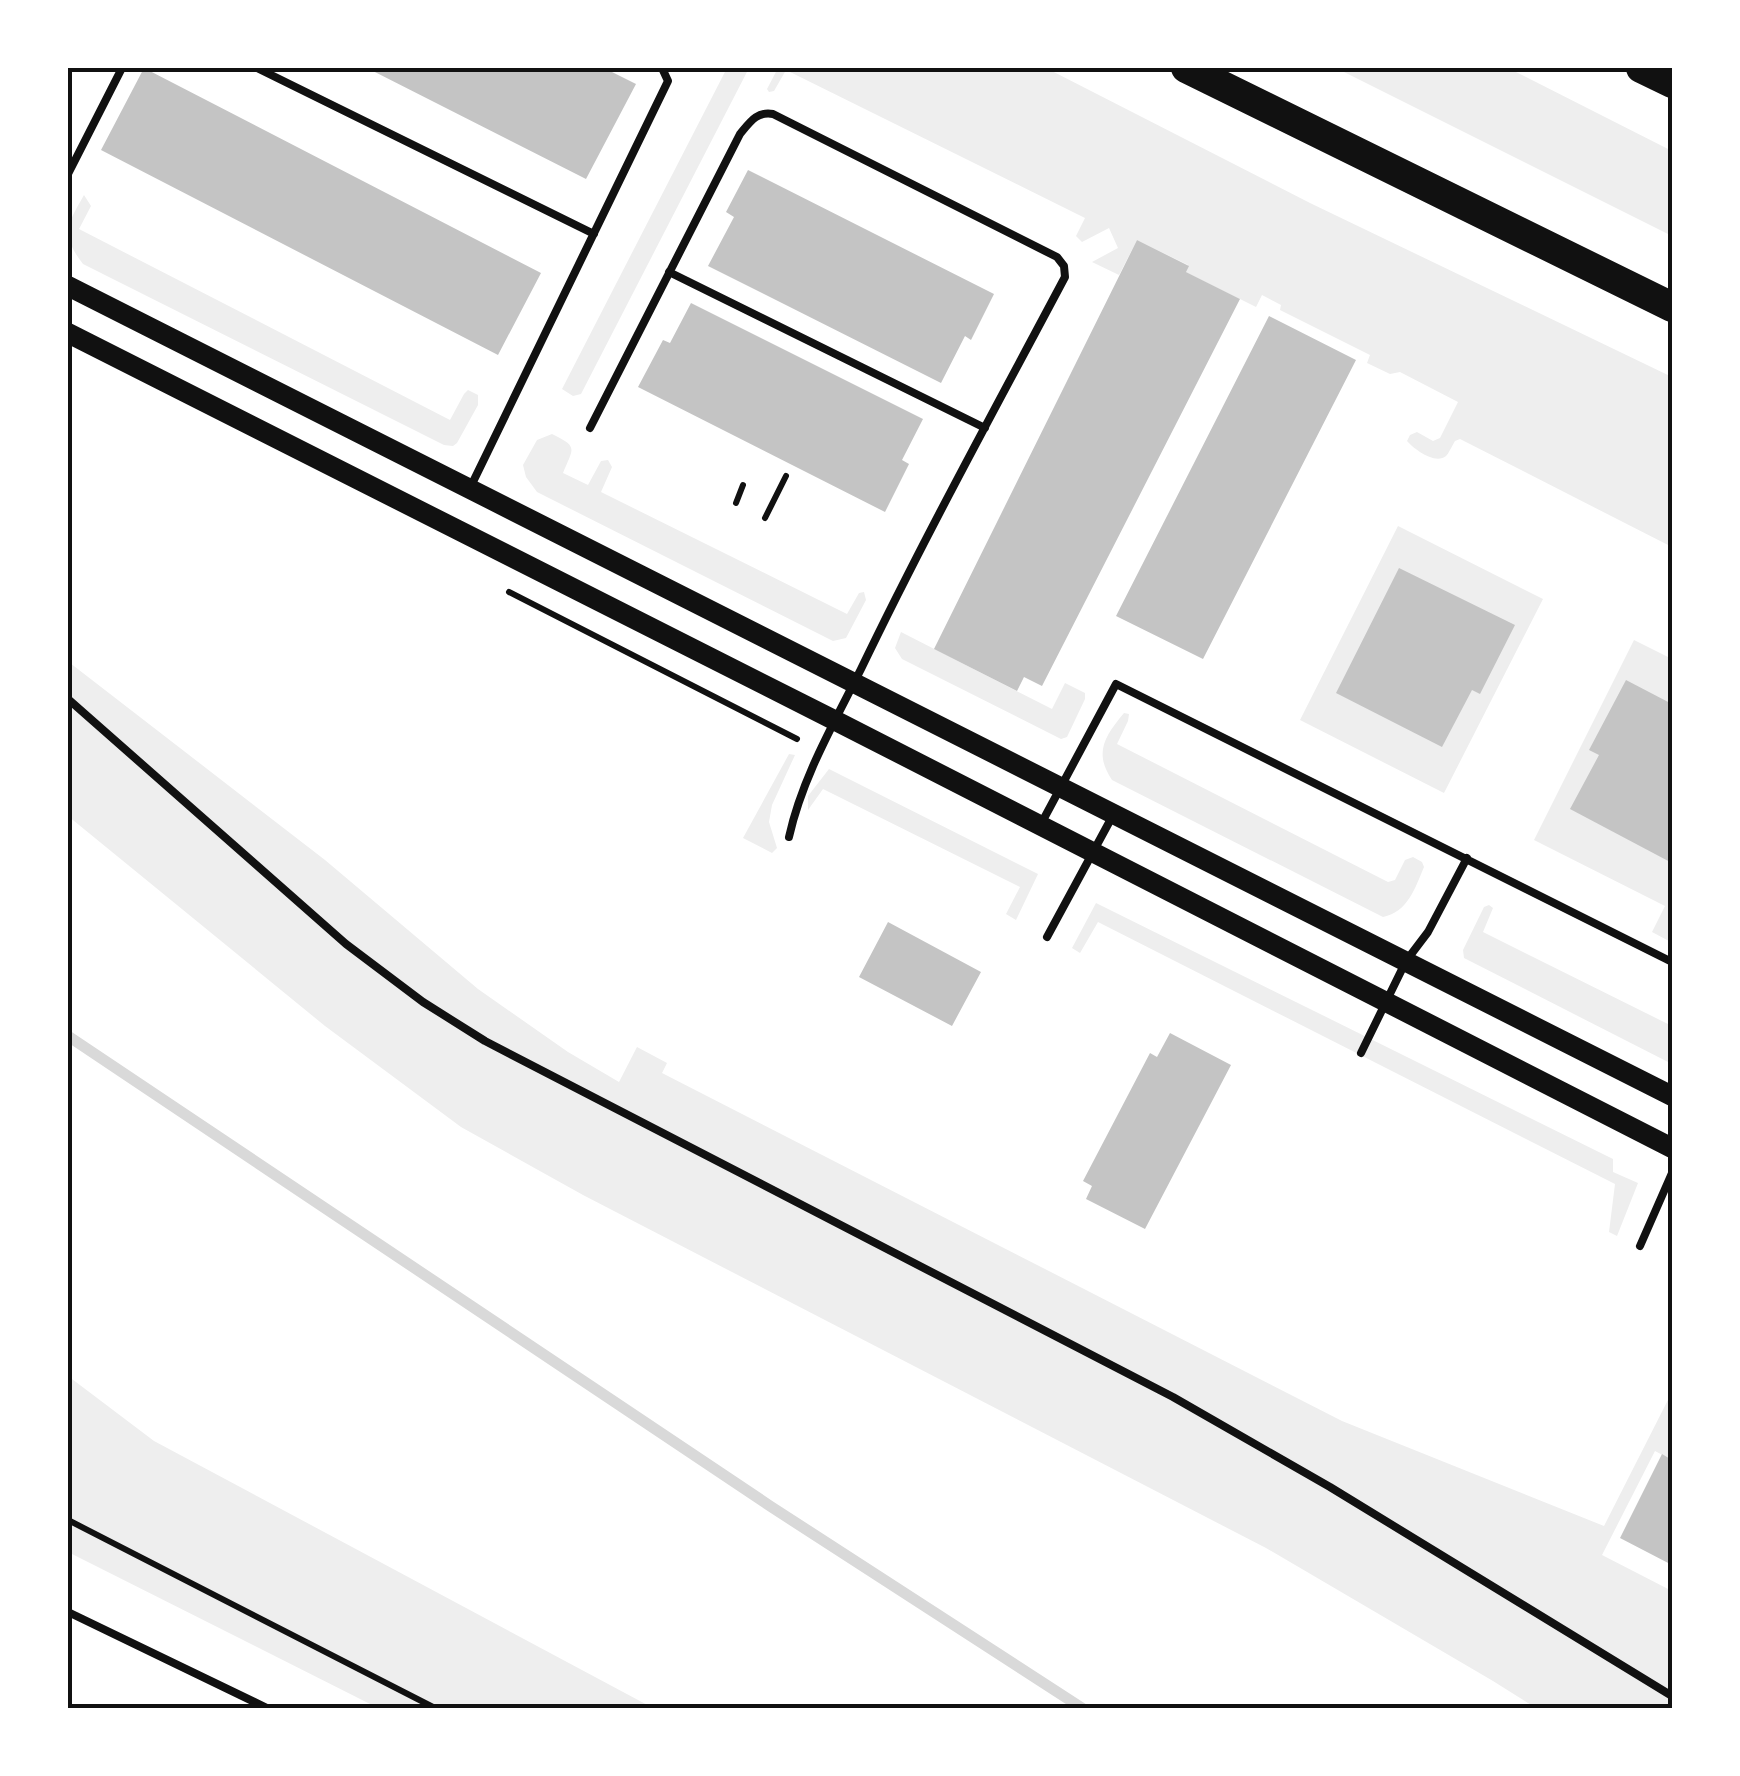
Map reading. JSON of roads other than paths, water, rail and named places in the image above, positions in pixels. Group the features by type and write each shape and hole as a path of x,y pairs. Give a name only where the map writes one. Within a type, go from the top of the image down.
{"highway":[{"path":"1186,68 1672,306"},
{"path":"1641,68 1672,83"}],"main road":[{"path":"68,286 1672,1096"},
{"path":"68,333 1672,1148"}],"lane":[{"path":"68,174 122,68"},
{"path":"257,68 594,234"},
{"path":"470,488 668,81 662,68"},
{"path":"590,428 740,134 753,118 764,112 1057,258 1064,266 1066,277 900,587 854,682 796,804 789,837"},
{"path":"670,272 985,428"},
{"path":"1040,826 1116,684 1672,962"},
{"path":"68,699 346,944 470,1032 1173,1397 1330,1487 1672,1696"},
{"path":"1048,936 1114,813"},
{"path":"1360,1053 1406,961 1428,932 1466,858"},
{"path":"1640,1246 1672,1173"},
{"path":"68,1612 267,1708"}],"waterway":[{"path":"68,1036 770,1506 1082,1708"}]}
